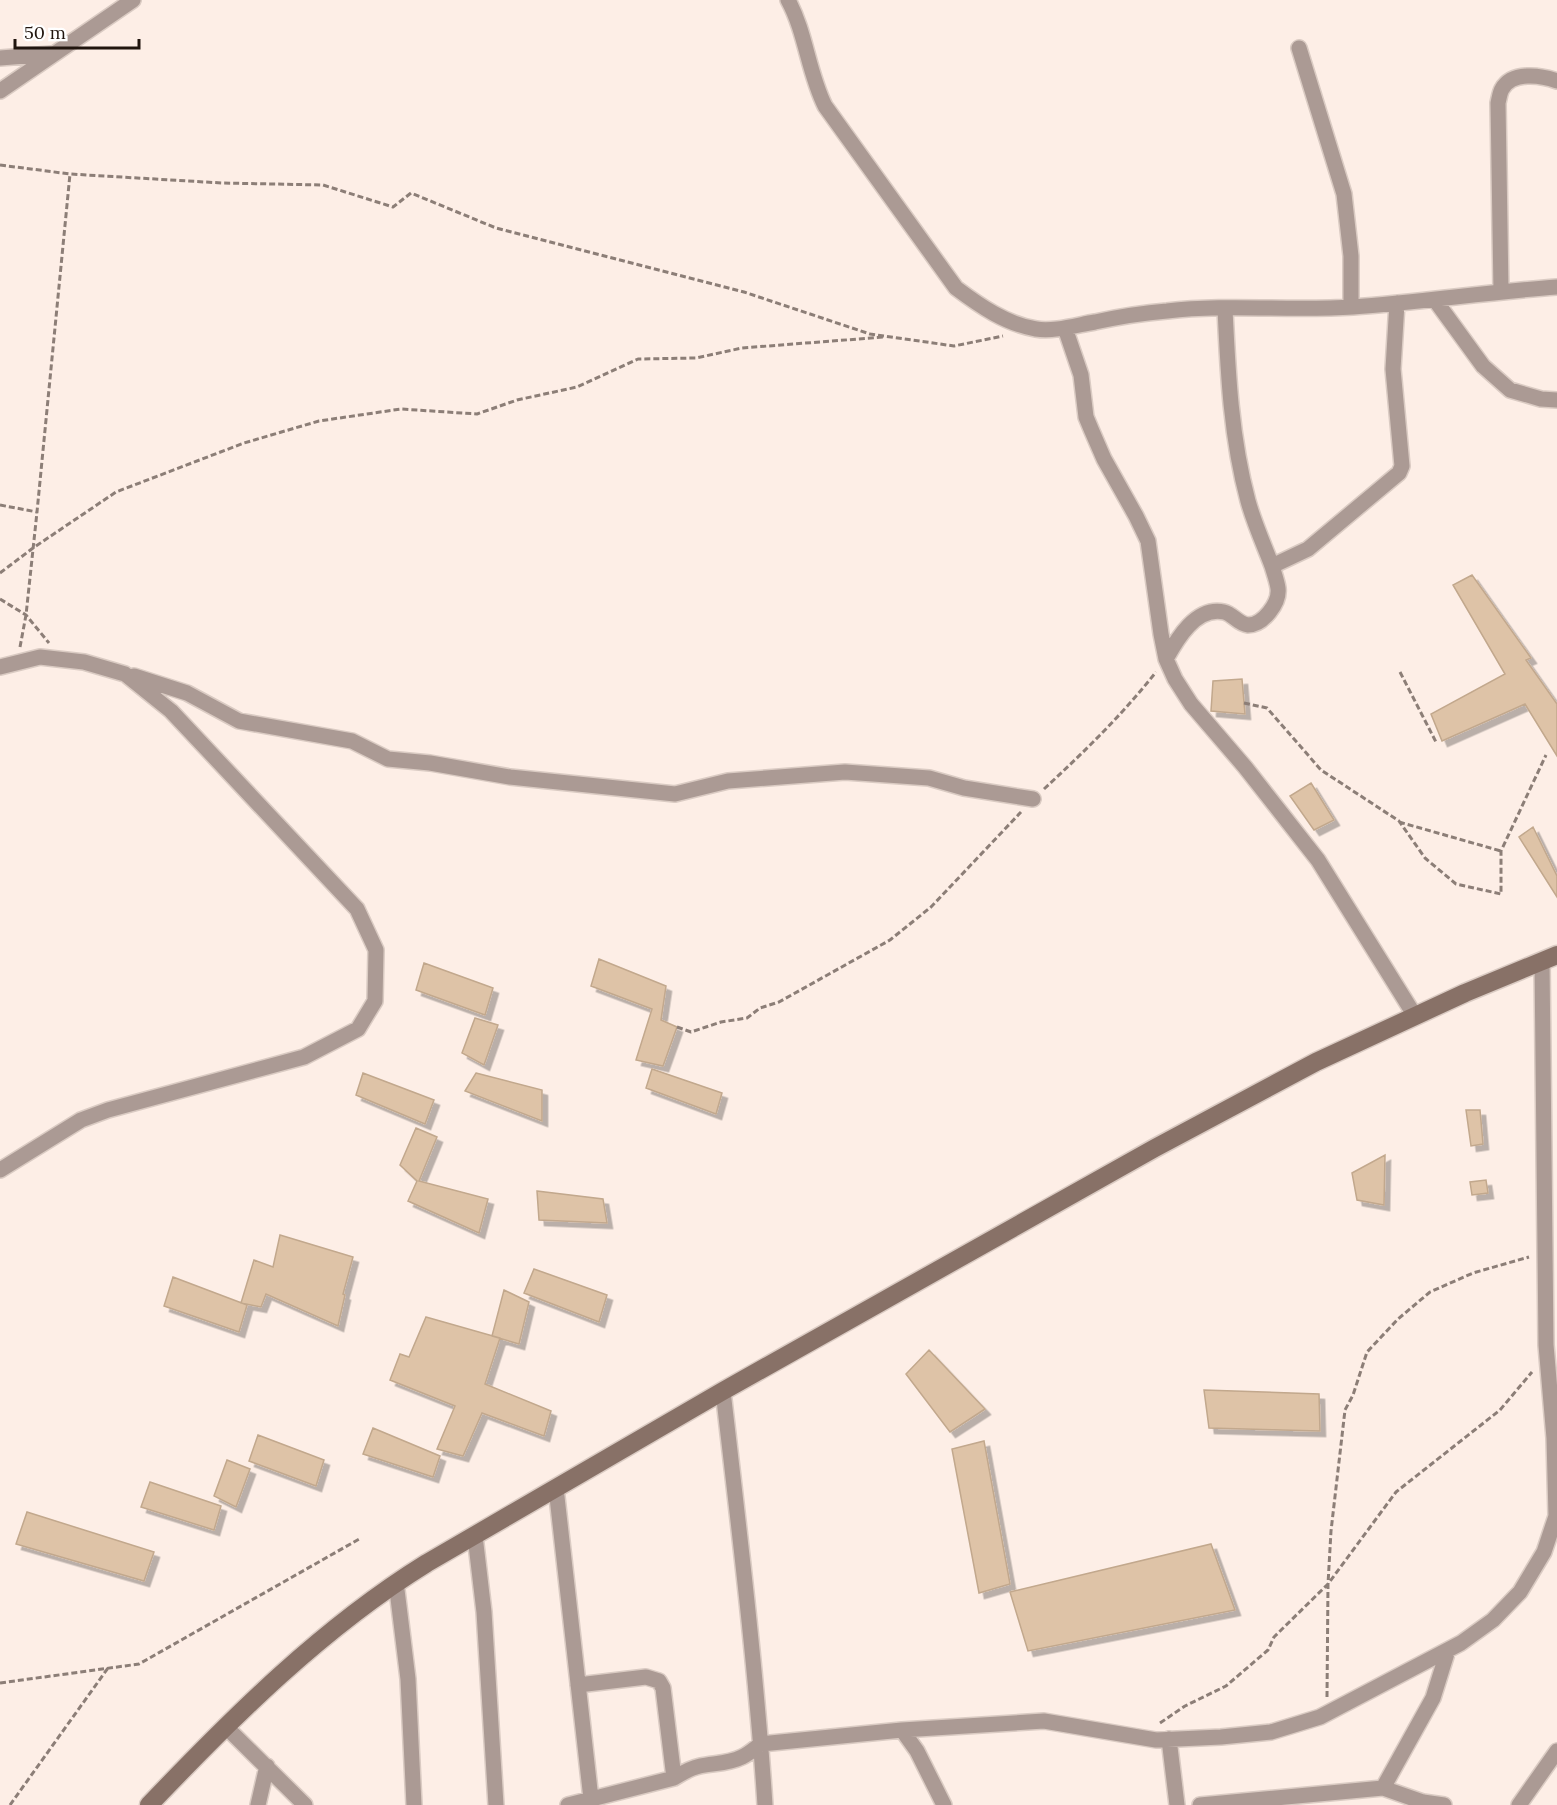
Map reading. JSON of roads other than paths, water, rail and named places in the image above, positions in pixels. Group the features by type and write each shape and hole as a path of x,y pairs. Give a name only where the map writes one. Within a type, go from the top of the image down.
{"main road":[{"path":"149,1805 225,1726 303,1656 396,1582 723,1391 1155,1148 1316,1062 1415,1016 1550,958"}],"street":[{"path":"0,92 133,0"},
{"path":"788,0 796,15 815,87 825,106 956,288 977,304 1008,321 1038,330 1065,328 1169,310 1351,307 1435,300 1501,291 1557,288"},
{"path":"1299,48 1344,194 1351,256 1351,307"},
{"path":"0,58 52,54"},
{"path":"1501,291 1497,103 1502,89 1510,80 1530,75 1557,81"},
{"path":"1435,300 1484,366 1510,390 1541,399 1557,400"},
{"path":"1272,566 1308,549 1399,472 1402,466 1393,369 1397,303"},
{"path":"1166,659 1177,639 1204,614 1218,611 1227,613 1248,625 1258,623 1264,619 1278,595 1272,566 1248,503 1238,457 1230,399 1225,309"},
{"path":"1065,328 1081,375 1086,417 1104,459 1148,541 1161,634 1166,659 1175,679 1191,704 1245,767 1318,860 1415,1016"},
{"path":"0,667 40,657 84,662 187,693 239,721 352,741 388,759 430,763 510,777 675,794 728,781 845,772 929,777 964,788 1033,799"},
{"path":"0,1170 81,1120 129,1104 304,1057 358,1029 375,1001 376,950 357,909 171,711 125,674"},
{"path":"568,1805 596,1800 674,1778 701,1765 722,1764 736,1760 761,1744 902,1730 1044,1721 1141,1737 1169,1739 1271,1732 1326,1714 1461,1643 1493,1620 1520,1592 1544,1552 1556,1516 1552,1345 1545,1253 1551,1142 1550,958"},
{"path":"723,1391 743,1559 765,1805"},
{"path":"556,1488 578,1685 596,1800"},
{"path":"474,1536 484,1612 496,1805"},
{"path":"396,1582 408,1679 414,1805"},
{"path":"1383,1788 1433,1698 1448,1650"},
{"path":"578,1685 646,1677 659,1681 663,1688 674,1778"},
{"path":"225,1726 305,1805"},
{"path":"902,1730 917,1751 944,1805"},
{"path":"1169,1739 1177,1805"},
{"path":"1519,1805 1557,1751"},
{"path":"258,1805 267,1766"},
{"path":"1200,1805 1268,1802 1383,1788 1404,1799 1444,1805"}]}
